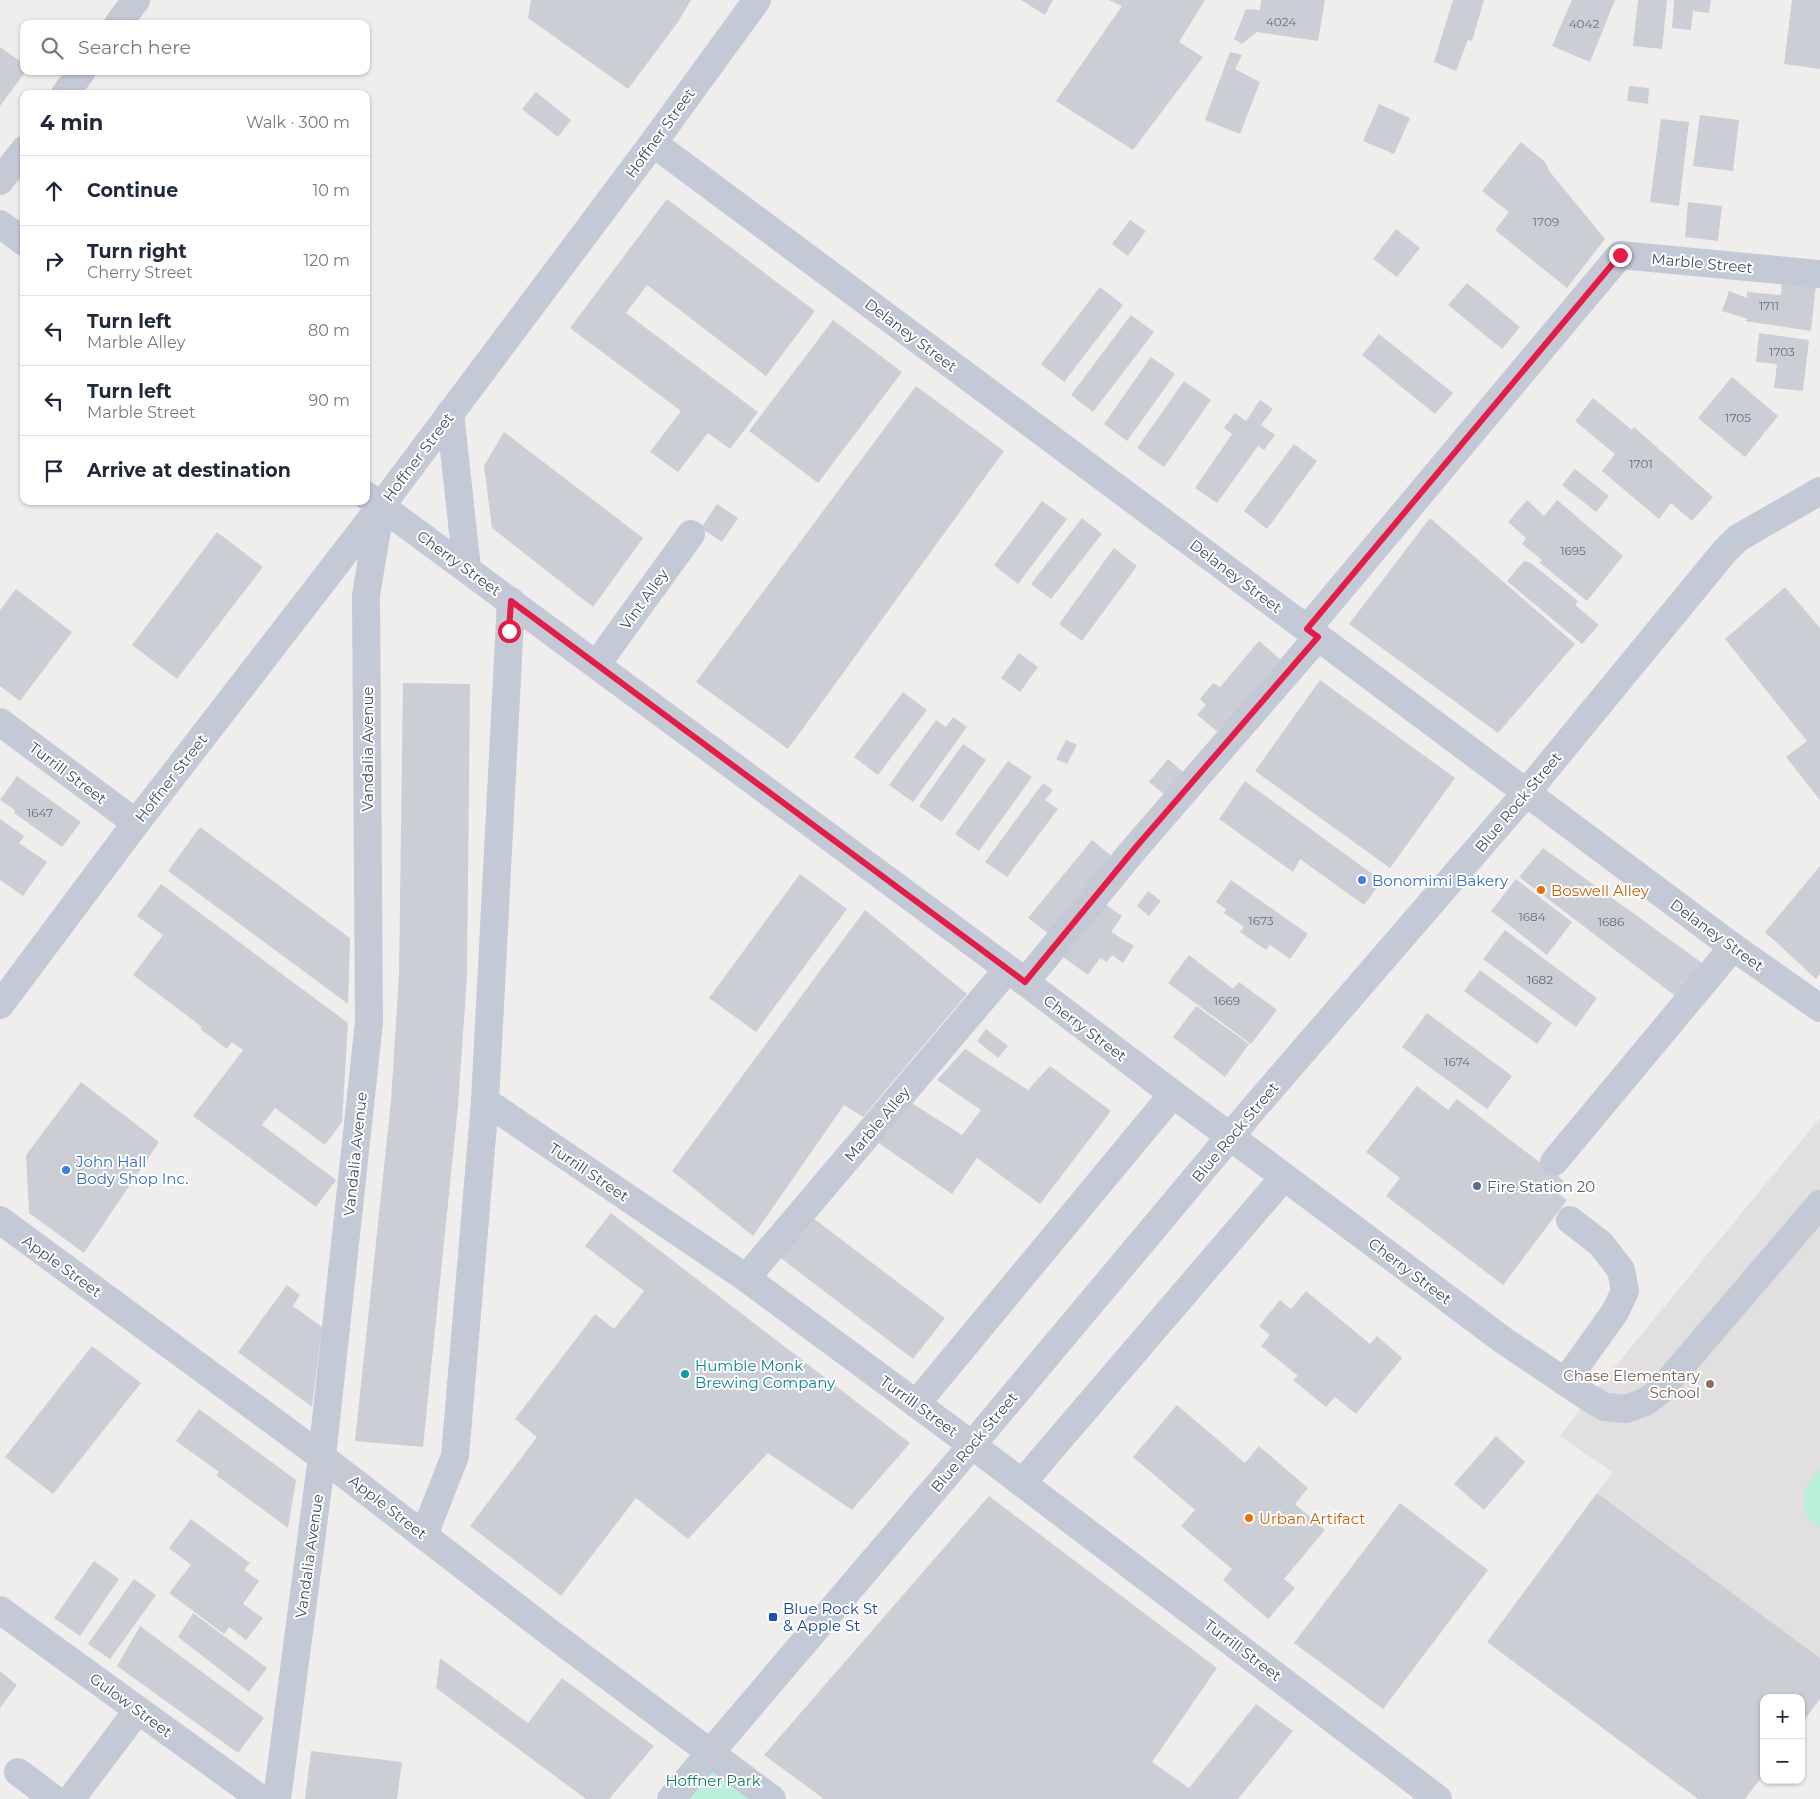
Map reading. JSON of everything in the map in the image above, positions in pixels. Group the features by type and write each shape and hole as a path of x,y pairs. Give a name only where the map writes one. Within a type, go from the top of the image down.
{"street":[{"path":"121,20 136,0"},
{"name":"Hoffner Street","path":"0,1006 374,500 450,413 653,144 756,0"},
{"path":"69,90 79,75"},
{"name":"Delaney Street","path":"653,144 1733,947 1820,1008"},
{"path":"0,181 20,155"},
{"path":"0,224 20,239"},
{"name":"Marble Street","path":"1313,633 1620,255 1820,274"},
{"path":"450,413 467,569"},
{"name":"Blue Rock Street","path":"671,1799 972,1445 1230,1136 1526,793 1731,545 1738,538 1820,491"},
{"name":"Cherry Street","path":"374,500 597,664 1503,1340 1605,1407 1626,1409 1645,1402 1660,1391 1820,1204"},
{"name":"Vandalia Avenue","path":"277,1799 322,1457 369,1022 366,595 374,500"},
{"name":"Vint Alley","path":"597,664 691,534"},
{"path":"424,1535 455,1456 485,1101 511,601"},
{"name":"Marble Alley","path":"746,1278 1016,976 1136,847 1313,633"},
{"name":"Turrill Street","path":"0,722 136,823"},
{"path":"1554,1162 1733,947"},
{"path":"916,1404 1172,1094"},
{"name":"Turrill Street","path":"485,1101 746,1278 972,1445 1438,1799"},
{"path":"1022,1483 1284,1177"},
{"name":"Apple Street","path":"0,1220 322,1457 772,1799"},
{"path":"1565,1382 1615,1312 1625,1291 1621,1270 1602,1244 1570,1220"},
{"name":"Gulow Street","path":"0,1610 261,1799"},
{"path":"71,1799 138,1710"},
{"path":"18,1772 54,1799"}],"shaded area":[{"name":"Chase Elementary School","path":"1820,1118 1820,1658 1597,1493 1612,1472 1560,1436 1589,1398"}],"green space":[{"path":"1820,1469 1820,1528 1807,1516 1804,1499 1808,1482"},
{"name":"Hoffner Park","path":"710,1752 772,1799 671,1799"}],"building":[{"path":"531,0 691,0 678,22 628,89 528,18"},
{"path":"1021,0 1053,0 1045,15"},
{"path":"1109,0 1205,0 1179,42 1203,57 1133,150 1056,101 1122,6"},
{"path":"1261,0 1325,0 1318,41 1257,32 1242,44 1234,39 1246,9 1260,10"},
{"path":"1453,0 1484,0 1472,41 1468,40 1456,71 1434,62"},
{"path":"1572,0 1615,0 1590,62 1552,46"},
{"path":"1638,0 1667,0 1662,49 1633,46"},
{"path":"1674,0 1711,0 1709,13 1693,11 1691,30 1672,28"},
{"path":"1792,0 1820,0 1820,69 1784,64"},
{"path":"0,47 20,61 20,75 23,75 0,106"},
{"path":"1230,52 1242,55 1235,69 1260,82 1240,134 1205,120"},
{"path":"1629,86 1649,88 1648,104 1627,101"},
{"path":"536,92 571,120 558,137 522,109"},
{"path":"1379,104 1410,118 1394,154 1363,141"},
{"path":"1700,115 1739,120 1733,171 1693,166"},
{"path":"1661,119 1689,122 1679,206 1650,202"},
{"path":"1521,142 1545,162 1550,172 1605,239 1567,288 1495,230 1509,212 1482,191"},
{"path":"667,199 815,311 766,376 647,285 626,313 758,412 730,449 708,433 678,472 650,452 681,411 570,328"},
{"path":"1688,202 1722,206 1718,241 1685,237"},
{"path":"1130,220 1146,231 1128,256 1112,244"},
{"path":"1396,229 1420,248 1397,277 1373,259"},
{"path":"1782,282 1816,285 1811,331 1745,321 1748,319 1722,311 1729,291 1747,298 1747,292 1781,295"},
{"path":"1467,283 1520,327 1502,349 1448,305"},
{"path":"1100,287 1123,305 1064,382 1041,364"},
{"path":"1131,315 1154,332 1093,412 1071,395"},
{"path":"833,320 902,372 818,483 749,431"},
{"path":"1759,333 1809,340 1803,391 1774,388 1777,364 1756,362"},
{"path":"1379,334 1453,393 1435,414 1362,355"},
{"path":"1151,357 1175,374 1127,441 1104,424"},
{"path":"1732,377 1778,416 1745,457 1698,418"},
{"path":"1184,381 1211,400 1164,467 1137,448"},
{"path":"916,386 1004,451 788,749 696,682"},
{"path":"1593,398 1632,430 1634,427 1713,497 1692,521 1671,503 1659,519 1602,471 1615,454 1575,421"},
{"path":"1260,400 1273,409 1261,425 1275,435 1264,450 1258,446 1217,503 1195,488 1232,434 1224,428 1235,413 1246,421"},
{"path":"504,432 643,538 593,607 492,528 484,466"},
{"path":"1294,444 1317,461 1267,529 1244,511"},
{"path":"1575,469 1609,496 1596,512 1562,485"},
{"path":"1527,500 1544,516 1557,500 1623,556 1587,601 1539,562 1542,560 1522,544 1526,538 1508,522"},
{"path":"1042,501 1067,519 1018,584 994,565"},
{"path":"717,504 738,518 722,542 701,528"},
{"path":"1082,518 1102,534 1051,599 1031,584"},
{"path":"1430,518 1575,644 1498,733 1349,624"},
{"path":"217,532 263,567 177,679 132,645"},
{"path":"1114,548 1137,566 1082,641 1059,624"},
{"path":"1524,561 1531,563 1578,601 1575,605 1599,625 1582,644 1507,581"},
{"path":"1785,587 1820,628 1820,800 1786,757 1807,741 1725,639"},
{"path":"16,589 72,632 20,701 0,686 0,610"},
{"path":"1259,641 1280,659 1218,732 1197,715 1206,705 1200,699 1213,683 1220,687"},
{"path":"1019,653 1038,667 1020,692 1001,678"},
{"path":"1320,680 1455,778 1390,868 1255,771"},
{"path":"403,683 470,684 467,977 458,1106 423,1447 355,1441 391,1101 399,974"},
{"path":"903,692 927,710 878,775 854,757"},
{"path":"953,717 967,727 913,802 889,785 936,720 946,727"},
{"path":"1066,740 1077,745 1067,764 1056,759"},
{"path":"963,744 986,760 942,822 919,806"},
{"path":"1168,759 1184,773 1165,795 1149,782"},
{"path":"1008,761 1032,777 979,851 955,834"},
{"path":"17,776 81,822 62,847 14,813 15,810 0,800"},
{"path":"1245,781 1382,881 1364,905 1300,859 1293,872 1219,819"},
{"path":"1043,783 1053,790 1045,800 1058,809 1007,877 985,862"},
{"path":"0,819 24,836 19,843 47,862 23,896 0,880"},
{"path":"200,827 350,938 348,1004 168,871"},
{"path":"1092,840 1114,858 1050,935 1028,918"},
{"path":"1543,848 1705,965 1679,999 1519,877"},
{"path":"1820,866 1820,974 1816,979 1765,932"},
{"path":"800,874 847,909 756,1032 709,998"},
{"path":"1516,879 1572,922 1547,955 1491,911"},
{"path":"1231,880 1308,934 1290,959 1270,945 1266,950 1240,932 1244,927 1224,913 1226,909 1216,902"},
{"path":"161,884 348,1023 342,1122 325,1145 275,1108 262,1125 336,1180 316,1207 193,1116 243,1050 232,1042 227,1049 200,1029 202,1027 133,975 163,935 137,916"},
{"path":"1148,891 1161,901 1149,916 1137,906"},
{"path":"1102,902 1122,916 1111,932 1134,946 1123,963 1112,955 1107,962 1100,958 1088,975 1063,957"},
{"path":"865,910 967,994 863,1117 844,1105 753,1236 672,1171"},
{"path":"1505,930 1597,998 1576,1027 1483,959"},
{"path":"1189,955 1233,989 1239,982 1277,1010 1251,1044 1168,983"},
{"path":"1480,970 1552,1023 1537,1044 1464,991"},
{"path":"1196,1006 1249,1044 1225,1077 1173,1037"},
{"path":"1427,1013 1512,1076 1487,1109 1402,1047"},
{"path":"986,1029 1008,1046 998,1058 977,1041"},
{"path":"965,1049 1028,1090 1050,1066 1111,1111 1040,1204 977,1158 952,1194 877,1142 907,1100 962,1135 981,1110 937,1080"},
{"path":"81,1082 159,1142 84,1253 29,1213 26,1155"},
{"name":"Fire Station 20","path":"1417,1086 1448,1110 1457,1099 1564,1181 1556,1192 1567,1200 1503,1285 1386,1196 1400,1178 1366,1152"},
{"name":"Humble Monk Brewing Company","path":"611,1213 910,1443 852,1510 768,1453 688,1539 636,1498 561,1596 470,1526 537,1437 515,1419 595,1314 614,1329 644,1291 585,1246"},
{"path":"809,1215 945,1318 913,1359 778,1256"},
{"path":"287,1285 300,1295 293,1306 322,1327 312,1407 238,1352"},
{"path":"1306,1291 1370,1344 1377,1336 1402,1358 1356,1414 1335,1397 1326,1407 1293,1380 1298,1376 1261,1346 1270,1335 1259,1326 1280,1300 1291,1309"},
{"path":"92,1346 141,1383 53,1494 5,1457"},
{"name":"Urban Artifact","path":"1177,1405 1245,1463 1259,1446 1308,1488 1295,1504 1325,1530 1284,1579 1295,1588 1268,1619 1223,1580 1232,1569 1181,1526 1195,1510 1133,1457"},
{"path":"199,1409 296,1480 288,1528 216,1475 219,1472 176,1441"},
{"path":"1496,1436 1525,1462 1484,1510 1454,1484"},
{"path":"1597,1493 1820,1658 1820,1699 1805,1719 1805,1694 1760,1694 1760,1779 1745,1799 1698,1799 1487,1642"},
{"path":"989,1496 1217,1668 1152,1762 1189,1788 1256,1704 1293,1731 1238,1799 824,1799 764,1755"},
{"path":"1400,1503 1488,1570 1383,1709 1294,1643"},
{"path":"191,1519 250,1563 244,1570 259,1581 243,1604 263,1618 246,1640 229,1627 224,1634 169,1593 191,1565 169,1548"},
{"path":"94,1561 119,1579 80,1636 54,1618"},
{"path":"134,1579 156,1595 110,1659 88,1644"},
{"path":"193,1613 267,1668 249,1692 178,1637"},
{"path":"140,1626 264,1718 238,1753 117,1666"},
{"path":"440,1658 528,1723 562,1678 654,1746 609,1799 586,1799 436,1688"},
{"path":"0,1671 17,1685 0,1708"},
{"path":"311,1751 402,1762 397,1799 305,1799"}],"place":[{"name":"Bonomimi Bakery","path":"1362,880"},
{"name":"Boswell Alley","path":"1541,890"},
{"name":"John Hall Body Shop Inc.","path":"66,1170"},
{"name":"Fire Station 20","path":"1477,1186"},
{"name":"Humble Monk Brewing Company","path":"685,1374"},
{"name":"Chase Elementary School","path":"1710,1384"},
{"name":"Urban Artifact","path":"1249,1518"},
{"name":"Blue Rock St & Apple St","path":"773,1617"}],"route":[{"path":"509,631 511,601 1025,982 1136,847 1318,637 1307,629 1620,255"}]}
